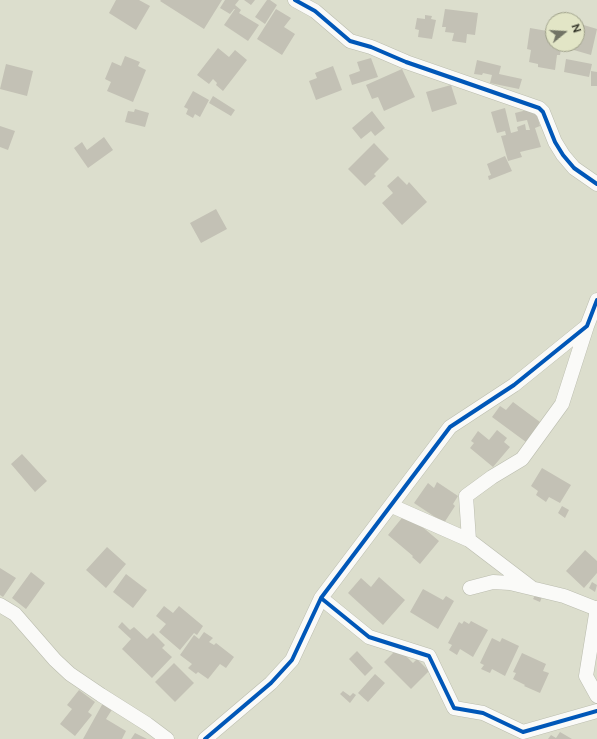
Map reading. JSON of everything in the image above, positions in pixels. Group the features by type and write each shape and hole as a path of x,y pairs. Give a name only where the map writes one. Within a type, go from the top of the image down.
{"street":[{"path":"295,0 315,11 350,41 539,108 543,112 554,142 563,156 574,168 597,184"},
{"path":"469,540 466,496 492,477 522,459 562,404 597,300"},
{"path":"205,739 271,683 292,660 322,598 450,427 514,384 587,326"},
{"path":"392,506 469,540 532,588"},
{"path":"470,588 493,582 510,583 564,596 597,608 586,676 597,696"},
{"path":"322,598 369,637 428,656 454,708 483,714 523,732 597,711"},
{"path":"0,605 15,614 55,660 70,674 147,724 166,739"}],"building":[{"path":"116,0 139,0 150,6 136,30 109,13"},
{"path":"222,0 204,29 160,1"},
{"path":"225,0 239,0 235,5 241,10 239,13 259,25 248,41 224,25 235,9 230,14 220,8"},
{"path":"244,0 255,0 251,5"},
{"path":"267,0 270,0 277,5 265,24 255,17"},
{"path":"276,9 291,18 284,27 295,34 282,55 257,39"},
{"path":"445,9 478,13 475,35 467,34 466,43 452,41 454,33 445,32 446,27 442,27"},
{"path":"425,15 432,16 431,19 436,20 432,39 418,37 419,30 415,29 417,18 425,19"},
{"path":"585,25 597,29 591,55 581,52 585,52"},
{"path":"530,28 545,31 545,52 561,52 560,55 557,55 555,70 538,67 538,64 529,62 531,50 527,49"},
{"path":"218,48 229,57 235,50 247,60 223,91 216,85 217,83 213,79 209,84 197,75"},
{"path":"125,56 140,62 138,66 146,70 133,102 107,91 111,82 105,79 112,62 121,66"},
{"path":"371,58 378,77 352,85 349,75 360,71 357,62"},
{"path":"566,59 592,64 589,77 564,72"},
{"path":"477,60 501,66 499,74 522,79 519,89 490,83 492,75 483,73 482,75 474,74"},
{"path":"6,64 33,71 27,96 0,89"},
{"path":"333,66 342,90 316,100 309,81 317,78 315,73"},
{"path":"402,69 415,97 384,111 378,97 372,99 366,85"},
{"path":"591,71 597,72 597,86 591,86"},
{"path":"451,85 457,104 432,112 426,92"},
{"path":"193,91 209,100 200,117 195,114 193,118 186,114 188,109 184,107"},
{"path":"213,96 235,110 231,116 209,103"},
{"path":"505,108 511,133 518,131 517,127 525,124 526,130 530,130 527,120 517,122 515,113 535,108 540,126 535,128 541,147 520,152 522,157 508,161 501,136 506,135 505,131 497,133 491,112"},
{"path":"135,109 149,113 145,127 125,122 128,111 134,112"},
{"path":"372,111 385,128 375,136 371,131 361,139 352,128"},
{"path":"0,126 15,131 8,150 0,147"},
{"path":"104,137 113,150 88,168 74,148 82,142 87,150"},
{"path":"374,143 389,159 374,174 376,176 365,186 348,169"},
{"path":"505,156 512,171 489,180 488,176 491,175 487,164"},
{"path":"398,176 407,185 409,182 427,202 402,225 382,203 393,193 387,186"},
{"path":"216,209 227,229 201,243 190,223"},
{"path":"513,402 540,422 526,442 492,417 500,406 506,410"},
{"path":"497,430 507,438 504,442 510,447 493,467 470,448 474,443 471,441 478,431 489,440"},
{"path":"22,454 47,481 35,492 11,464"},
{"path":"542,468 571,485 560,503 549,497 546,502 536,495 538,491 531,486"},
{"path":"437,482 458,496 453,504 455,506 444,523 414,503 428,483 434,488"},
{"path":"562,506 569,510 565,518 558,513"},
{"path":"406,513 439,541 420,564 412,557 413,556 388,535"},
{"path":"107,547 126,564 106,588 86,570"},
{"path":"585,550 597,561 597,573 584,588 566,571"},
{"path":"0,568 16,578 3,597 0,595"},
{"path":"31,572 45,583 26,609 12,598"},
{"path":"126,574 147,590 133,608 113,592"},
{"path":"379,577 405,600 383,625 348,593 361,578 371,587"},
{"path":"592,582 597,585 595,592 589,588"},
{"path":"423,589 443,600 446,596 454,601 438,629 410,612"},
{"path":"536,594 542,597 540,602 533,599"},
{"path":"164,606 173,613 179,606 203,626 197,635 194,633 180,650 159,632 166,624 156,616"},
{"path":"464,621 469,624 471,621 488,630 473,657 460,649 457,655 449,650 452,645 448,643 459,622 462,624"},
{"path":"122,622 130,630 134,627 147,639 153,633 165,645 162,648 172,657 152,678 122,649 131,639 118,627"},
{"path":"204,632 213,638 209,642 214,645 216,643 234,657 226,668 220,664 208,679 198,672 196,674 188,668 192,664 180,655 194,635 199,639"},
{"path":"492,638 500,642 502,638 519,646 505,676 492,669 490,673 481,669 484,665 480,663"},
{"path":"398,648 413,663 417,659 429,671 411,689 384,662"},
{"path":"357,651 373,668 365,676 349,659"},
{"path":"522,653 546,664 543,671 549,673 540,693 513,679 516,673 513,672"},
{"path":"174,663 194,683 175,702 155,682"},
{"path":"375,674 385,683 368,702 358,693"},
{"path":"79,690 95,702 88,712 92,715 75,736 60,724 72,709 67,705"},
{"path":"343,691 350,696 353,693 356,695 350,703 340,694"},
{"path":"103,703 113,708 106,719 126,731 122,739 83,739"},
{"path":"560,732 572,739 548,739 551,735 556,738"},
{"path":"135,733 147,739 131,739"}],"cycle path":[{"path":"295,0 315,11 350,41 371,47 406,62 539,108 543,112 555,142 563,155 574,168 597,184"},
{"path":"205,739 271,683 292,660 321,598 450,427 514,385 587,326 597,300"},
{"path":"321,598 369,637 429,656 454,708 483,713 523,732 597,711"}]}
